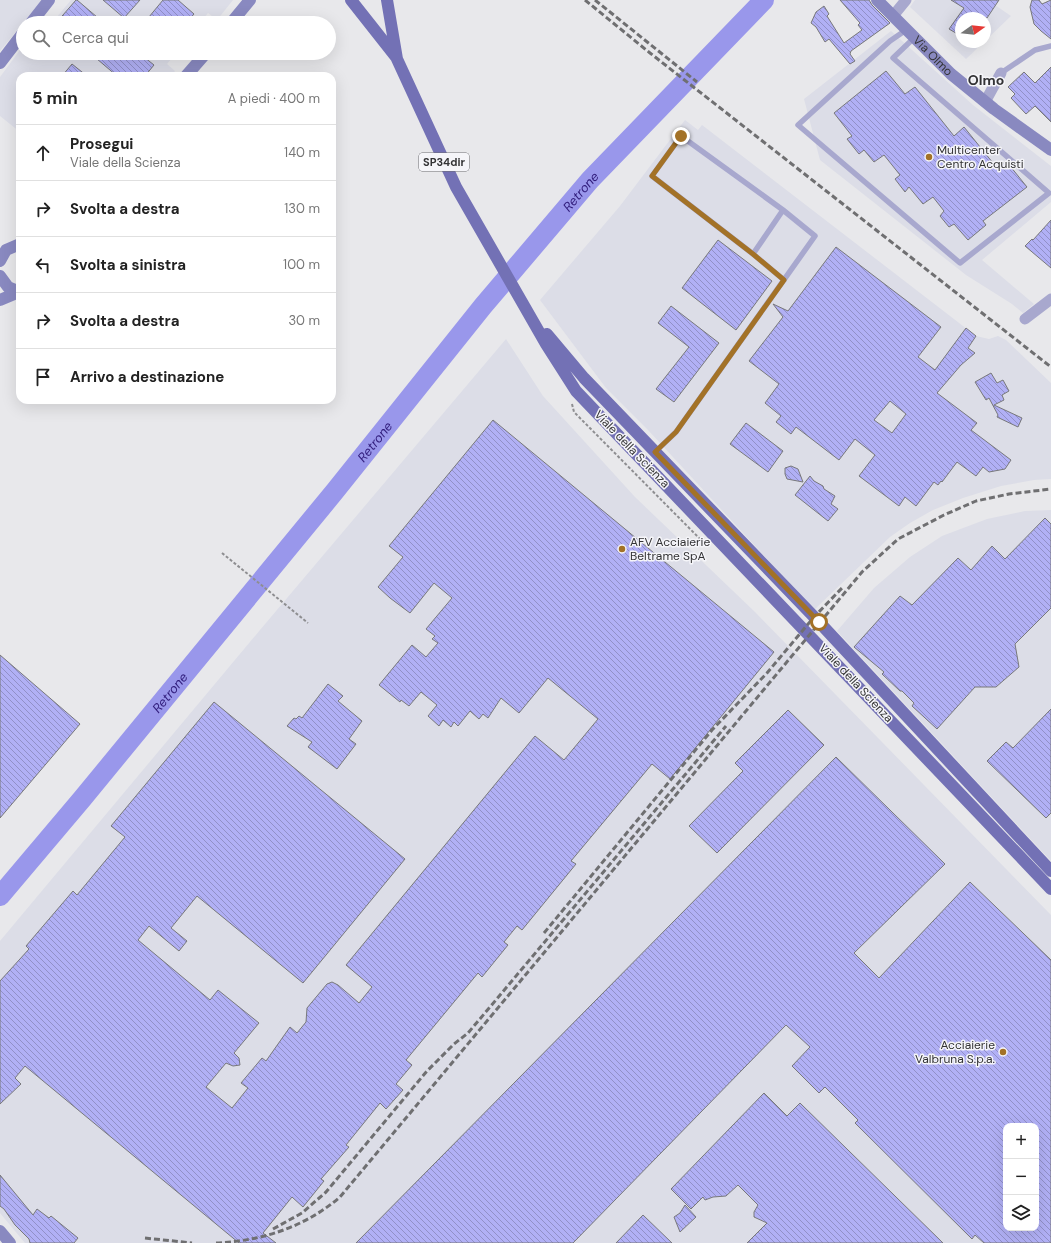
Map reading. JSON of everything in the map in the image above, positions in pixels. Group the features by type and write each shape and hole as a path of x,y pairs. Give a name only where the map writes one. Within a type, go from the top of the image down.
{"main road":[{"path":"36,16 49,0"},
{"path":"237,16 250,0"},
{"name":"SP34dir","path":"351,0 397,58"},
{"name":"SP34dir","path":"387,0 397,58"},
{"name":"Via Olmo","path":"877,0 951,74 985,102 1051,150"},
{"path":"0,63 16,42"},
{"name":"Viale della Scienza","path":"397,58 456,187 546,344 576,391 1051,889"},
{"path":"189,72 200,60"},
{"path":"2,252 16,246"},
{"path":"0,276 8,287 16,290"},
{"path":"0,300 16,294"},
{"name":"Viale della Scienza","path":"527,310 584,378 819,622 1051,871"},
{"path":"0,1231 10,1243"}],"street":[{"path":"893,16 906,0"},
{"path":"985,102 1001,73"},
{"path":"1025,319 1051,299"}],"lane":[{"path":"910,34 893,58 1049,193 960,262 798,125 890,41 910,34"},
{"path":"1001,73 1035,50 1051,46"},
{"path":"655,452 676,432 784,280 815,236 783,210 681,136 652,176 753,254 784,280"},
{"path":"753,254 783,210"}],"path":[{"path":"222,553 308,623"}],"shaded area":[{"path":"0,0 42,0 29,16 16,16 16,32 0,51"},
{"path":"71,0 233,0 220,16 212,16 208,13 206,16 58,16"},
{"path":"915,0 951,0 969,11 995,5 1011,16 991,35 991,12 955,12 955,48 978,48 966,59 910,7"},
{"path":"891,31 973,105 1051,166 1051,202 982,260 1034,304 1023,313 1012,304 966,275 820,160 804,99"},
{"path":"16,55 16,60 170,60 167,64 175,71 16,72 16,129 0,116 0,77"},
{"path":"685,120 698,130 702,125 976,336 989,339 998,336 1006,340 1051,383 1051,479 1034,480 1001,486 963,498 933,510 910,523 890,537 814,610 648,430 606,388 540,300 620,206"},
{"path":"506,339 543,396 635,497 755,612 1051,915 1051,1243 25,1243 0,1213 0,941"},
{"path":"1051,510 1051,861 837,631 874,588 910,557 942,536 987,519 1025,511"}],"building":[{"path":"77,0 96,16 62,16"},
{"path":"103,0 140,0 126,16 122,16"},
{"path":"163,0 178,0 194,14 192,16 150,16"},
{"path":"840,0 869,0 890,23 851,51 850,54 855,61 850,64 829,39 825,42 816,27 811,23 816,12 824,6 829,14 827,16 844,43 862,30 858,25 860,23"},
{"path":"951,0 999,0 991,12 961,12 964,8"},
{"path":"1032,0 1039,0 1042,4 1051,0 1051,39 1034,24 1030,7"},
{"path":"955,21 955,32 949,29"},
{"path":"98,60 148,60 154,65 148,72 112,72"},
{"path":"72,64 82,72 65,72"},
{"path":"1051,67 1051,122 1035,106 1026,114 1011,98 1015,94 1008,87 1024,72 1035,83"},
{"path":"886,71 905,94 915,87 954,136 964,127 997,168 1006,161 1027,187 983,221 986,225 968,240 954,224 949,227 940,216 944,211 933,197 923,204 909,187 905,192 895,179 900,175 884,155 874,162 864,150 859,154 847,139 852,136 834,113"},
{"path":"1051,220 1051,268 1025,246 1032,239 1033,240"},
{"path":"718,240 772,281 736,330 682,288"},
{"path":"836,247 941,327 918,357 935,370 966,328 976,336 968,348 975,353 961,365 937,393 977,423 971,430 1011,460 1005,469 989,472 983,467 976,476 957,462 942,482 941,481 938,485 934,482 916,506 905,497 899,506 859,476 875,455 855,439 839,460 796,427 791,434 776,422 781,416 765,403 779,384 749,361 783,317 773,304 788,311","holes":["890,401 906,414 892,433 874,420"]},
{"path":"671,306 719,343 674,402 656,389 689,347 658,323"},
{"path":"991,373 997,383 1003,380 1009,391 1002,395 1004,400 994,405 1022,418 1018,427 997,417 998,415 989,398 986,400 975,382"},
{"path":"493,420 774,652 670,779 652,764 571,861 576,864 522,930 517,926 504,942 508,945 482,977 478,973 406,1060 412,1065 396,1084 403,1090 386,1109 380,1103 346,1145 349,1147 321,1179 324,1181 303,1207 292,1197 263,1233 276,1243 239,1243 25,1066 15,1078 21,1084 0,1104 0,981 29,949 26,946 73,891 77,895 125,837 111,826 214,702 405,859 303,983 197,896 171,928 187,941 179,951 149,926 138,940 210,1000 218,990 259,1023 234,1053 239,1058 240,1065 233,1066 226,1063 206,1087 232,1108 248,1088 241,1083 262,1058 266,1061 290,1027 297,1033 306,1022 307,1008 327,984 332,982 338,985 359,1003 372,987 346,965 535,736 564,760 598,719 548,678 519,713 501,698 488,718 483,714 479,719 470,711 458,726 454,722 451,727 443,720 439,726 428,716 437,705 421,692 409,706 401,700 400,702 379,685 412,645 426,657 438,643 432,639 435,636 426,629 452,598 434,583 410,613 390,598 378,587 403,557 389,546"},
{"path":"746,423 783,451 768,472 730,444"},
{"path":"791,466 798,469 803,482 787,479 785,468"},
{"path":"810,476 814,481 823,486 824,489 835,496 831,504 838,509 828,521 795,495"},
{"path":"1045,518 1051,524 1051,608 1015,644 1019,667 996,687 975,687 937,729 912,706 914,703 902,691 900,691 882,674 884,672 854,647 900,596 912,605 958,558 971,570 992,546 1005,559"},
{"path":"0,655 80,724 0,818"},
{"path":"328,684 343,696 338,701 362,721 349,739 356,744 337,769 308,747 312,742 287,726 294,718 296,719 299,716 302,718"},
{"path":"1051,709 1051,813 1046,818 987,761 1006,742 1013,748"},
{"path":"788,710 824,745 717,853 689,826 743,771 735,763"},
{"path":"836,757 945,864 854,953 879,978 970,882 1051,960 1051,1243 984,1243 975,1235 972,1239 855,1123 858,1120 825,1087 819,1093 792,1066 810,1047 786,1025 573,1243 356,1243"},
{"path":"764,1093 787,1116 800,1103 943,1243 747,1243 767,1223 754,1217 754,1212 758,1205 738,1185 726,1196 713,1197 705,1200 703,1197 691,1209 671,1189"},
{"path":"0,1175 33,1215 37,1209 49,1218 51,1216 78,1238 74,1243 30,1243 29,1239 15,1225 4,1209 0,1206"},
{"path":"685,1205 696,1217 680,1232 674,1217 680,1213"},
{"path":"643,1215 672,1243 616,1243"}],"waterway":[{"name":"Retrone","path":"0,896 82,799 335,491 483,306 590,180 764,0"}],"railway":[{"path":"585,0 650,53 1051,367"},
{"path":"595,0 697,82"},
{"path":"216,1243 250,1239 282,1230 312,1217 327,1208 340,1197 862,572 898,539 944,515 976,501 1009,494 1051,489"},
{"path":"544,933 712,730 767,673 814,617 842,588"},
{"path":"273,1229 302,1213 326,1192 427,1071 454,1044 468,1033 726,726"},
{"path":"145,1238 192,1243"}],"place":[{"name":"Multicenter Centro Acquisti","path":"929,157"},
{"name":"AFV Acciaierie Beltrame SpA","path":"622,549"},
{"name":"Acciaierie Valbruna S.p.a.","path":"1003,1052"}],"district":[{"name":"Olmo","path":"986,80"}],"route":[{"path":"681,136 652,176 753,254 784,280 676,432 655,452 819,622"}]}
